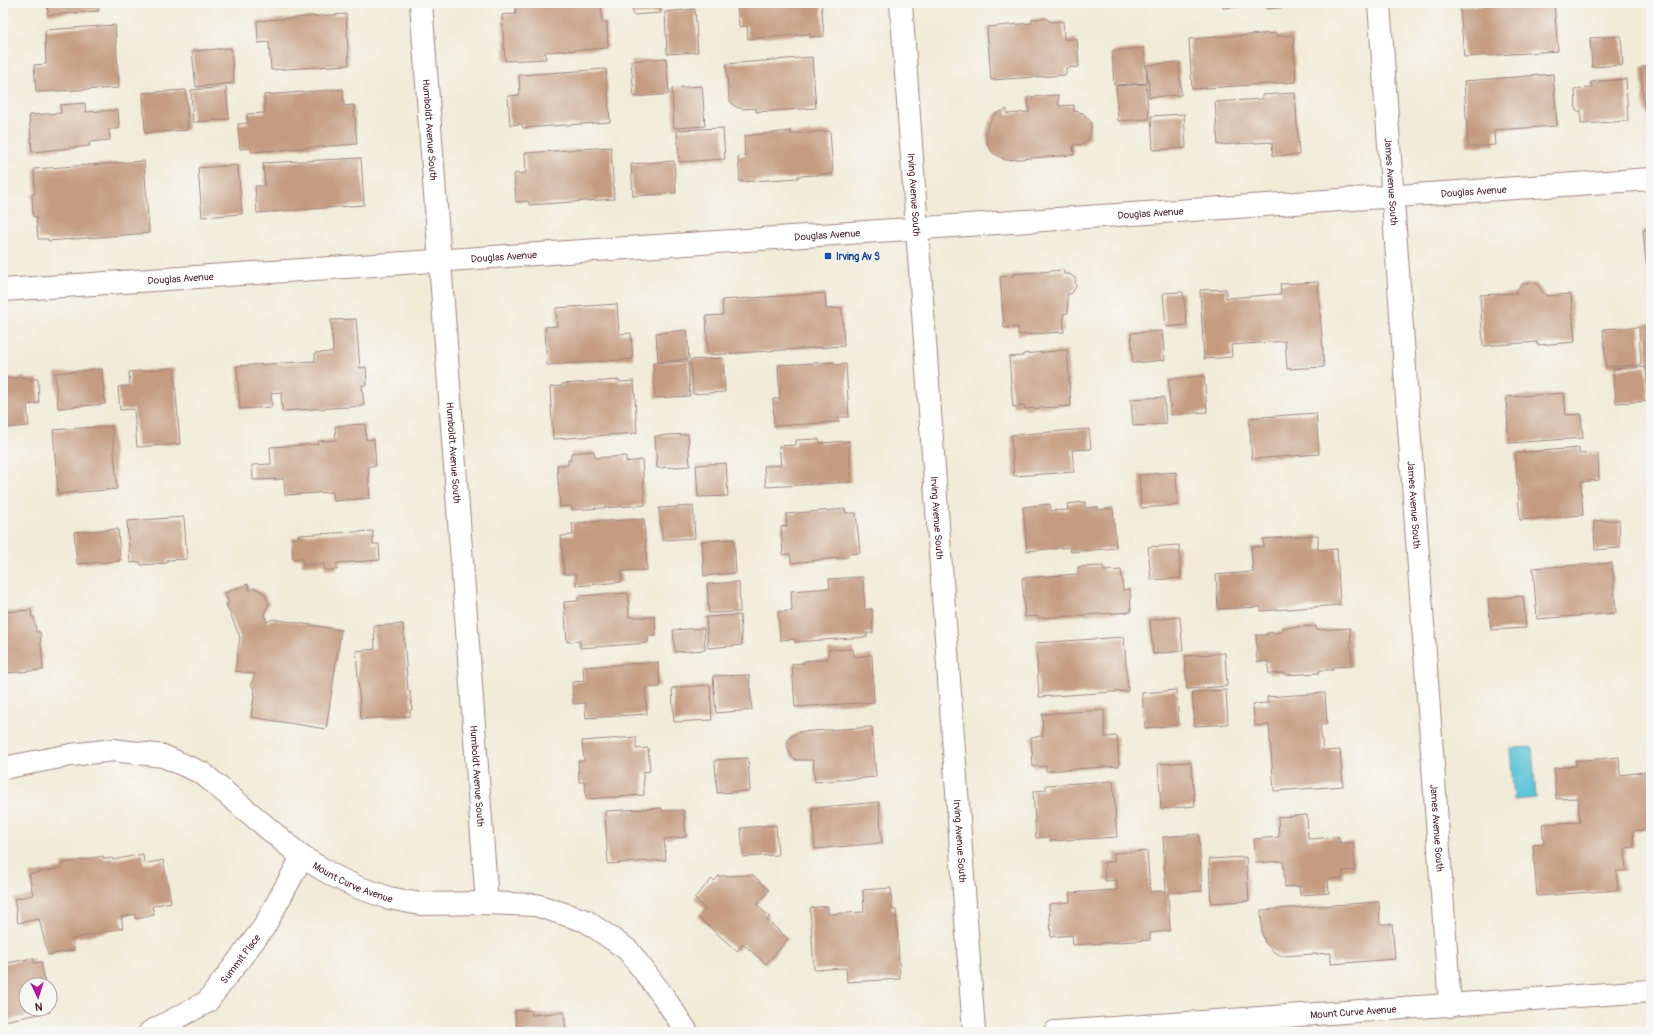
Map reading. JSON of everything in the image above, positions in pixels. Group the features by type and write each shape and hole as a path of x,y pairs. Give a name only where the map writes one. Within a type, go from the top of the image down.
{"street":[{"name":"Humboldt Avenue South","path":"421,3 438,261 487,903"},
{"name":"Irving Avenue South","path":"901,3 974,1032"},
{"name":"James Avenue South","path":"1379,3 1450,1006"},
{"name":"Douglas Avenue","path":"3,290 1651,179"},
{"name":"Mount Curve Avenue","path":"3,768 71,755 113,750 163,756 202,772 302,856 334,876 389,898 420,904 487,903 536,905 586,921 628,950 663,996 687,1032"},
{"name":"Summit Place","path":"150,1032 207,1002 264,927 302,856"},
{"name":"Mount Curve Avenue","path":"1055,1032 1651,991"}],"water":[{"path":"1532,747 1536,798 1514,800 1510,748"}],"building":[{"path":"47,3 98,3 99,11 48,15"},
{"path":"515,3 601,3 602,22 607,22 608,48 545,52 546,59 505,61 502,15 516,14"},
{"path":"632,3 660,3 661,13 633,15"},
{"path":"737,3 821,3 824,36 810,37 810,34 748,39 747,26 739,27"},
{"path":"1223,3 1290,3 1290,7 1267,9 1266,5 1223,8"},
{"path":"1518,3 1554,3 1558,51 1464,57 1460,7"},
{"path":"695,9 698,52 667,54 665,12"},
{"path":"346,14 349,65 271,70 269,42 258,43 257,21"},
{"path":"1045,18 1051,22 1063,21 1064,39 1077,39 1079,67 1066,68 1066,75 991,80 987,27 1032,23 1032,19"},
{"path":"115,25 119,88 36,92 34,65 46,64 45,30"},
{"path":"1277,33 1277,36 1293,35 1296,82 1192,89 1189,39"},
{"path":"1621,36 1623,65 1592,67 1590,38"},
{"path":"231,48 234,83 196,87 192,51"},
{"path":"1144,48 1147,83 1114,85 1112,51"},
{"path":"812,57 816,108 756,112 756,108 743,109 734,106 729,99 726,64"},
{"path":"666,58 669,94 634,97 631,61"},
{"path":"1179,62 1181,95 1149,97 1147,65"},
{"path":"1651,66 1651,112 1644,112 1641,67"},
{"path":"606,69 610,122 523,128 522,124 510,125 508,96 520,95 519,75"},
{"path":"1553,74 1557,126 1494,130 1495,145 1468,147 1464,81"},
{"path":"1626,79 1628,121 1581,124 1581,111 1576,111 1575,89 1592,88 1591,82"},
{"path":"1146,84 1149,119 1118,121 1116,86"},
{"path":"702,86 705,126 674,128 672,88"},
{"path":"226,87 229,119 193,122 191,90"},
{"path":"343,89 344,106 354,105 357,144 251,152 251,148 240,149 238,124 248,123 247,114 265,113 264,95"},
{"path":"186,90 188,130 145,133 143,93"},
{"path":"1295,93 1299,155 1273,156 1272,142 1218,145 1215,102 1262,99 1262,95"},
{"path":"1058,95 1059,106 1074,105 1074,111 1083,113 1091,122 1090,137 1084,144 1073,145 1074,155 1005,160 993,153 988,146 986,134 988,125 995,114 1007,109 1007,114 1029,112 1028,97"},
{"path":"85,103 86,112 118,110 119,129 109,129 110,140 89,142 90,146 32,152 29,115 61,113 60,105"},
{"path":"1184,114 1186,148 1153,150 1151,116"},
{"path":"723,128 725,159 679,162 677,130"},
{"path":"791,131 791,134 830,131 833,174 740,182 738,156 745,155 744,136"},
{"path":"611,147 614,199 529,205 529,201 516,202 514,174 526,173 525,153"},
{"path":"361,158 364,205 257,213 255,186 265,186 263,163"},
{"path":"144,161 149,233 48,241 48,239 38,239 36,216 33,217 32,194 35,194 34,169"},
{"path":"674,161 676,193 633,196 631,164"},
{"path":"238,165 242,214 202,217 198,168"},
{"path":"1651,229 1651,263 1646,263 1643,230"},
{"path":"1064,270 1064,274 1069,274 1075,278 1076,287 1071,294 1067,294 1068,313 1063,314 1064,332 1018,335 1018,327 1004,328 1000,277 1014,276 1013,274"},
{"path":"1318,282 1324,367 1287,369 1285,341 1231,345 1232,357 1204,359 1200,290 1226,289 1226,298 1281,294 1280,284"},
{"path":"1536,283 1546,296 1571,294 1575,342 1537,345 1537,342 1483,346 1480,295 1516,293 1516,290 1523,284"},
{"path":"1183,292 1187,325 1166,327 1163,293"},
{"path":"825,293 826,309 842,308 844,346 708,355 706,316 723,315 722,300"},
{"path":"617,304 619,334 631,333 633,359 547,365 545,327 557,326 556,308"},
{"path":"356,319 360,368 366,367 367,385 362,385 364,406 282,411 281,392 271,393 272,407 240,409 237,366 315,361 315,353 333,352 331,320"},
{"path":"1651,323 1651,367 1648,367 1645,324"},
{"path":"1639,327 1641,365 1606,367 1603,329"},
{"path":"687,330 689,359 658,362 656,333"},
{"path":"1162,331 1165,360 1133,363 1131,333"},
{"path":"1067,350 1071,406 1025,409 1024,406 1013,407 1009,357 1023,356 1023,354"},
{"path":"723,358 725,392 693,394 690,360"},
{"path":"688,361 690,396 655,398 653,363"},
{"path":"834,362 835,365 846,364 849,417 838,417 839,422 774,426 773,399 780,399 778,365"},
{"path":"1646,367 1648,401 1616,403 1613,369"},
{"path":"174,368 180,444 137,447 134,409 120,410 118,387 130,386 129,372"},
{"path":"102,369 105,404 58,408 55,373"},
{"path":"1204,376 1207,412 1171,415 1168,379"},
{"path":"25,377 25,379 38,379 39,403 27,405 29,426 3,428 3,379"},
{"path":"619,380 619,382 634,381 637,433 553,439 550,387 562,386 562,384"},
{"path":"1564,393 1566,415 1581,414 1583,438 1509,443 1506,397"},
{"path":"1164,397 1166,424 1133,426 1131,399"},
{"path":"1316,413 1319,454 1252,459 1249,418"},
{"path":"365,424 366,440 374,439 376,466 368,466 370,498 334,501 333,492 285,495 284,479 253,480 252,465 271,464 270,447 318,444 318,441 336,440 335,426"},
{"path":"112,426 117,489 58,494 53,430"},
{"path":"1089,429 1091,449 1072,450 1074,472 1014,476 1011,435"},
{"path":"688,434 690,466 657,468 655,436"},
{"path":"819,439 820,443 849,441 851,482 766,487 764,466 781,465 779,446 796,445 796,440"},
{"path":"1579,448 1579,454 1598,453 1599,480 1581,482 1583,515 1520,520 1515,453"},
{"path":"594,451 595,458 626,456 626,462 642,460 645,505 572,510 571,506 560,507 557,465 568,465 568,460 571,460 571,453"},
{"path":"726,463 728,496 698,497 696,465"},
{"path":"1176,472 1178,505 1141,508 1139,475"},
{"path":"1085,502 1085,508 1098,507 1098,510 1113,508 1116,548 1071,552 1070,547 1027,551 1023,507 1050,504 1051,511 1068,510 1067,504"},
{"path":"693,506 695,538 662,540 659,508"},
{"path":"845,509 846,513 856,513 860,553 848,554 848,557 791,563 790,554 783,555 781,527 787,526 786,514"},
{"path":"184,517 187,559 167,560 167,563 141,565 141,562 130,563 127,521"},
{"path":"644,519 647,570 621,571 622,582 576,586 576,574 564,574 561,536 573,535 572,523"},
{"path":"1619,520 1620,548 1595,550 1594,521"},
{"path":"118,529 120,561 77,564 74,532"},
{"path":"373,531 373,544 379,544 380,560 337,563 337,570 325,570 324,564 302,565 302,558 293,559 292,538 298,538 298,535"},
{"path":"1318,535 1318,550 1337,549 1340,605 1261,611 1261,607 1218,609 1216,575 1253,572 1251,547 1264,546 1263,539"},
{"path":"734,539 736,573 704,576 702,541"},
{"path":"1179,545 1181,578 1151,580 1148,547"},
{"path":"1612,563 1616,613 1537,619 1533,568"},
{"path":"1103,566 1104,571 1121,570 1123,590 1130,589 1131,612 1038,618 1038,616 1025,617 1022,578 1078,574 1078,567"},
{"path":"863,577 865,610 872,609 873,633 867,633 867,637 795,642 795,639 780,640 778,612 792,611 791,591 830,588 829,579"},
{"path":"739,582 740,612 709,613 707,584"},
{"path":"248,584 250,590 254,588 264,593 269,604 264,614 267,622 273,619 341,630 326,729 251,717 255,691 251,684 255,674 235,671 240,637 226,604 229,603 225,593"},
{"path":"628,593 629,617 655,617 656,636 648,636 648,643 580,648 580,641 567,642 564,602 578,601 578,596"},
{"path":"1523,596 1526,628 1491,630 1488,599"},
{"path":"31,610 32,617 34,617 36,632 40,632 43,670 5,673 6,685 3,685 3,612"},
{"path":"740,615 742,645 708,648 706,617"},
{"path":"1180,617 1183,651 1153,654 1150,620"},
{"path":"403,624 408,691 410,691 412,710 410,710 410,716 361,719 356,651 375,649 374,626"},
{"path":"1316,626 1316,630 1350,628 1352,666 1333,667 1333,670 1320,670 1319,673 1285,675 1285,673 1269,674 1268,661 1257,662 1256,635 1267,635 1267,633 1282,632 1282,628"},
{"path":"704,628 705,650 675,652 673,630"},
{"path":"1124,637 1128,691 1039,697 1036,643"},
{"path":"853,649 854,657 872,655 874,702 795,707 792,664 804,663 804,661 828,659 828,650"},
{"path":"1225,653 1227,686 1187,689 1185,656"},
{"path":"658,662 660,687 645,688 647,714 586,718 585,703 573,704 572,682 584,681 583,667"},
{"path":"749,675 752,710 716,713 713,676"},
{"path":"710,685 712,720 674,722 672,688"},
{"path":"1176,690 1179,725 1145,728 1142,693"},
{"path":"1226,690 1228,724 1195,726 1192,692"},
{"path":"1325,693 1327,724 1320,724 1323,751 1340,750 1343,786 1274,791 1269,725 1255,726 1253,704 1268,703 1267,697"},
{"path":"1104,710 1105,737 1117,736 1119,766 1046,771 1046,766 1033,767 1031,737 1043,736 1042,714"},
{"path":"872,727 876,777 815,782 813,760 796,760 791,756 788,749 787,743 790,737 799,732"},
{"path":"636,737 636,749 648,748 650,771 643,772 644,795 586,799 585,782 579,782 578,761 584,761 582,741"},
{"path":"1619,757 1620,775 1651,771 1651,829 1633,831 1634,847 1625,848 1626,871 1616,871 1618,890 1537,896 1533,845 1544,844 1542,824 1580,822 1578,798 1556,799 1554,768 1576,766 1575,761"},
{"path":"748,758 750,791 717,793 715,760"},
{"path":"1191,762 1195,806 1161,809 1158,764"},
{"path":"1113,781 1117,837 1050,841 1050,837 1036,838 1033,791 1046,790 1046,785"},
{"path":"879,802 882,843 815,849 812,808"},
{"path":"662,808 662,811 684,810 686,837 664,839 666,860 608,864 605,811"},
{"path":"1307,815 1308,839 1339,837 1340,843 1353,842 1355,870 1343,871 1343,878 1328,879 1329,893 1300,895 1299,886 1285,887 1283,861 1256,863 1254,839 1279,837 1278,817"},
{"path":"776,825 778,855 743,857 741,828"},
{"path":"1199,834 1202,891 1168,893 1170,931 1150,933 1150,940 1073,945 1072,935 1051,937 1049,904 1070,902 1069,893 1117,890 1117,880 1105,881 1104,862 1114,862 1114,853 1147,851 1150,892 1166,891 1163,837"},
{"path":"143,854 144,864 163,860 171,902 152,906 154,915 136,919 135,914 121,917 123,928 72,939 74,950 48,955 39,919 18,923 14,899 33,895 29,874 62,868 61,864 103,856 104,859 112,858 113,860"},
{"path":"1246,857 1249,901 1211,903 1209,859"},
{"path":"753,875 769,890 757,905 770,917 767,920 788,939 766,964 743,944 737,951 698,917 705,909 694,898 712,879 714,881 719,876"},
{"path":"891,888 892,910 896,910 900,979 847,982 846,968 814,970 810,908 828,906 828,914 864,912 863,890"},
{"path":"1379,902 1380,924 1392,924 1395,959 1331,964 1331,953 1283,956 1274,952 1265,942 1262,933 1261,910"},
{"path":"33,958 34,963 41,962 44,977 18,977 18,1017 24,1017 3,1021 3,964"},
{"path":"531,1010 532,1015 564,1012 566,1032 517,1032 515,1011"}],"place":[{"name":"Irving Av S","path":"828,256"}]}
